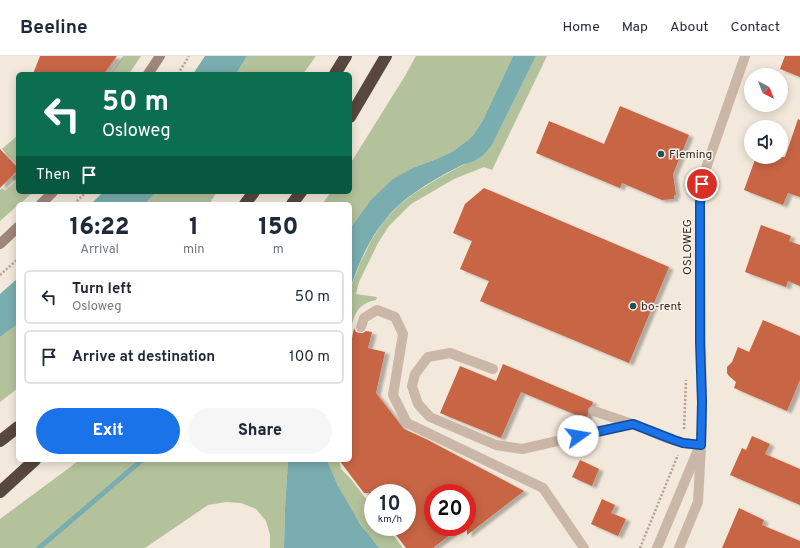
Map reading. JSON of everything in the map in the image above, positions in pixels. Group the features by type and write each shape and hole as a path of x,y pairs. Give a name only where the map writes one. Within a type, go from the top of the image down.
{"highway":[{"path":"336,72 346,56"},
{"path":"352,114 386,56"},
{"path":"246,202 252,194"},
{"path":"0,441 16,429"},
{"path":"0,483 31,462"},
{"path":"0,492 32,462"}],"street":[{"path":"149,72 160,56"},
{"name":"OSLOWEG","path":"679,548 698,502 702,402 700,342 700,203 702,184 707,165 745,56"},
{"path":"43,202 51,194"},
{"path":"0,244 16,229"},
{"path":"361,327 364,318 377,310 395,317 403,334 393,395 407,423 543,488 584,548"},
{"path":"492,369 450,353 428,357 415,374 412,386 418,404 430,417 496,445 522,449 633,424"},
{"path":"594,411 633,424 666,438 683,443 701,445"},
{"name":"OSLOWEG","path":"657,548 701,445"}],"path":[{"path":"179,72 189,56"},
{"path":"76,202 84,194"},
{"path":"0,275 16,261"}],"green space":[{"path":"123,56 141,56 130,72 111,72"},
{"path":"247,56 316,56 304,72 237,72"},
{"path":"416,56 513,56 483,120 474,134 452,152 415,167 359,218 352,227 352,202 324,202 330,194 352,194 352,161"},
{"path":"536,56 547,56 492,170 484,167 454,179 411,204 389,226 378,243 359,282 356,294 377,297 376,300 364,304 360,308 352,325 352,285 360,263 372,239 384,221 398,206 413,194 461,166 479,158 492,145"},
{"path":"16,137 16,163 2,149"},
{"path":"16,174 16,194 31,194 22,202 16,202 16,207 0,221 0,190 2,188 5,191 15,182 12,178"},
{"path":"154,194 216,194 210,202 147,202"},
{"path":"16,325 16,390 0,402 0,337"},
{"path":"76,462 288,462 284,548 270,548 270,535 266,521 256,509 241,503 226,502 208,505 145,548 0,548 0,519"},
{"path":"328,462 339,462 341,469 364,496 364,529 351,510"},
{"path":"369,536 394,536 403,548 379,548"}],"water":[{"path":"205,56 247,56 237,72 194,72"},
{"path":"513,56 536,56 492,145 477,159 437,178 419,189 398,206 382,224 368,245 352,284 352,226 371,200 393,179 415,167 452,152 474,134 483,120"},
{"path":"101,194 154,194 147,202 93,202"},
{"path":"16,280 16,325 0,337 0,294"},
{"path":"288,462 328,462 338,486 364,529 364,536 370,536 379,548 284,548"}],"building":[{"path":"40,56 117,56 105,72 34,72"},
{"path":"785,56 800,56 800,77 788,72 788,68 780,68"},
{"path":"620,106 689,135 673,174 676,195 674,195 674,199 662,200 622,183 620,188 536,153 549,121 604,144"},
{"path":"798,119 800,120 800,197 788,193 783,205 744,190 753,164 788,164 788,148"},
{"path":"0,149 16,166 16,172 0,188"},
{"path":"484,188 669,267 629,363 480,301 489,281 460,269 472,241 453,233 465,204"},
{"path":"761,225 791,236 789,241 800,245 800,286 788,281 786,287 745,272"},
{"path":"763,320 800,336 800,380 787,411 734,388 736,382 727,373 727,367 732,362 738,347 749,352"},
{"path":"354,328 356,332 359,333 366,331 372,332 368,348 385,352 376,393 404,429 426,439 524,491 476,528 476,484 424,484 424,536 448,536 433,548 406,548 397,536 416,536 416,484 364,484 364,493 341,462 352,462 352,338"},
{"path":"503,364 593,402 588,409 586,419 521,392 501,438 440,413 460,366 496,381"},
{"path":"752,436 770,444 765,454 800,469 800,505 730,475 742,448 746,450"},
{"path":"580,460 599,469 592,486 572,477"},
{"path":"602,499 615,505 611,513 626,519 618,536 591,524"},
{"path":"739,508 764,520 762,525 800,541 800,548 722,548"}],"waterway":[{"path":"39,548 140,462"}],"place":[{"name":"Fleming","path":"661,154"},
{"name":"bo-rent","path":"633,306"}],"route":[{"path":"578,436 633,424 666,438 683,443 701,445 700,203 702,184"}]}
